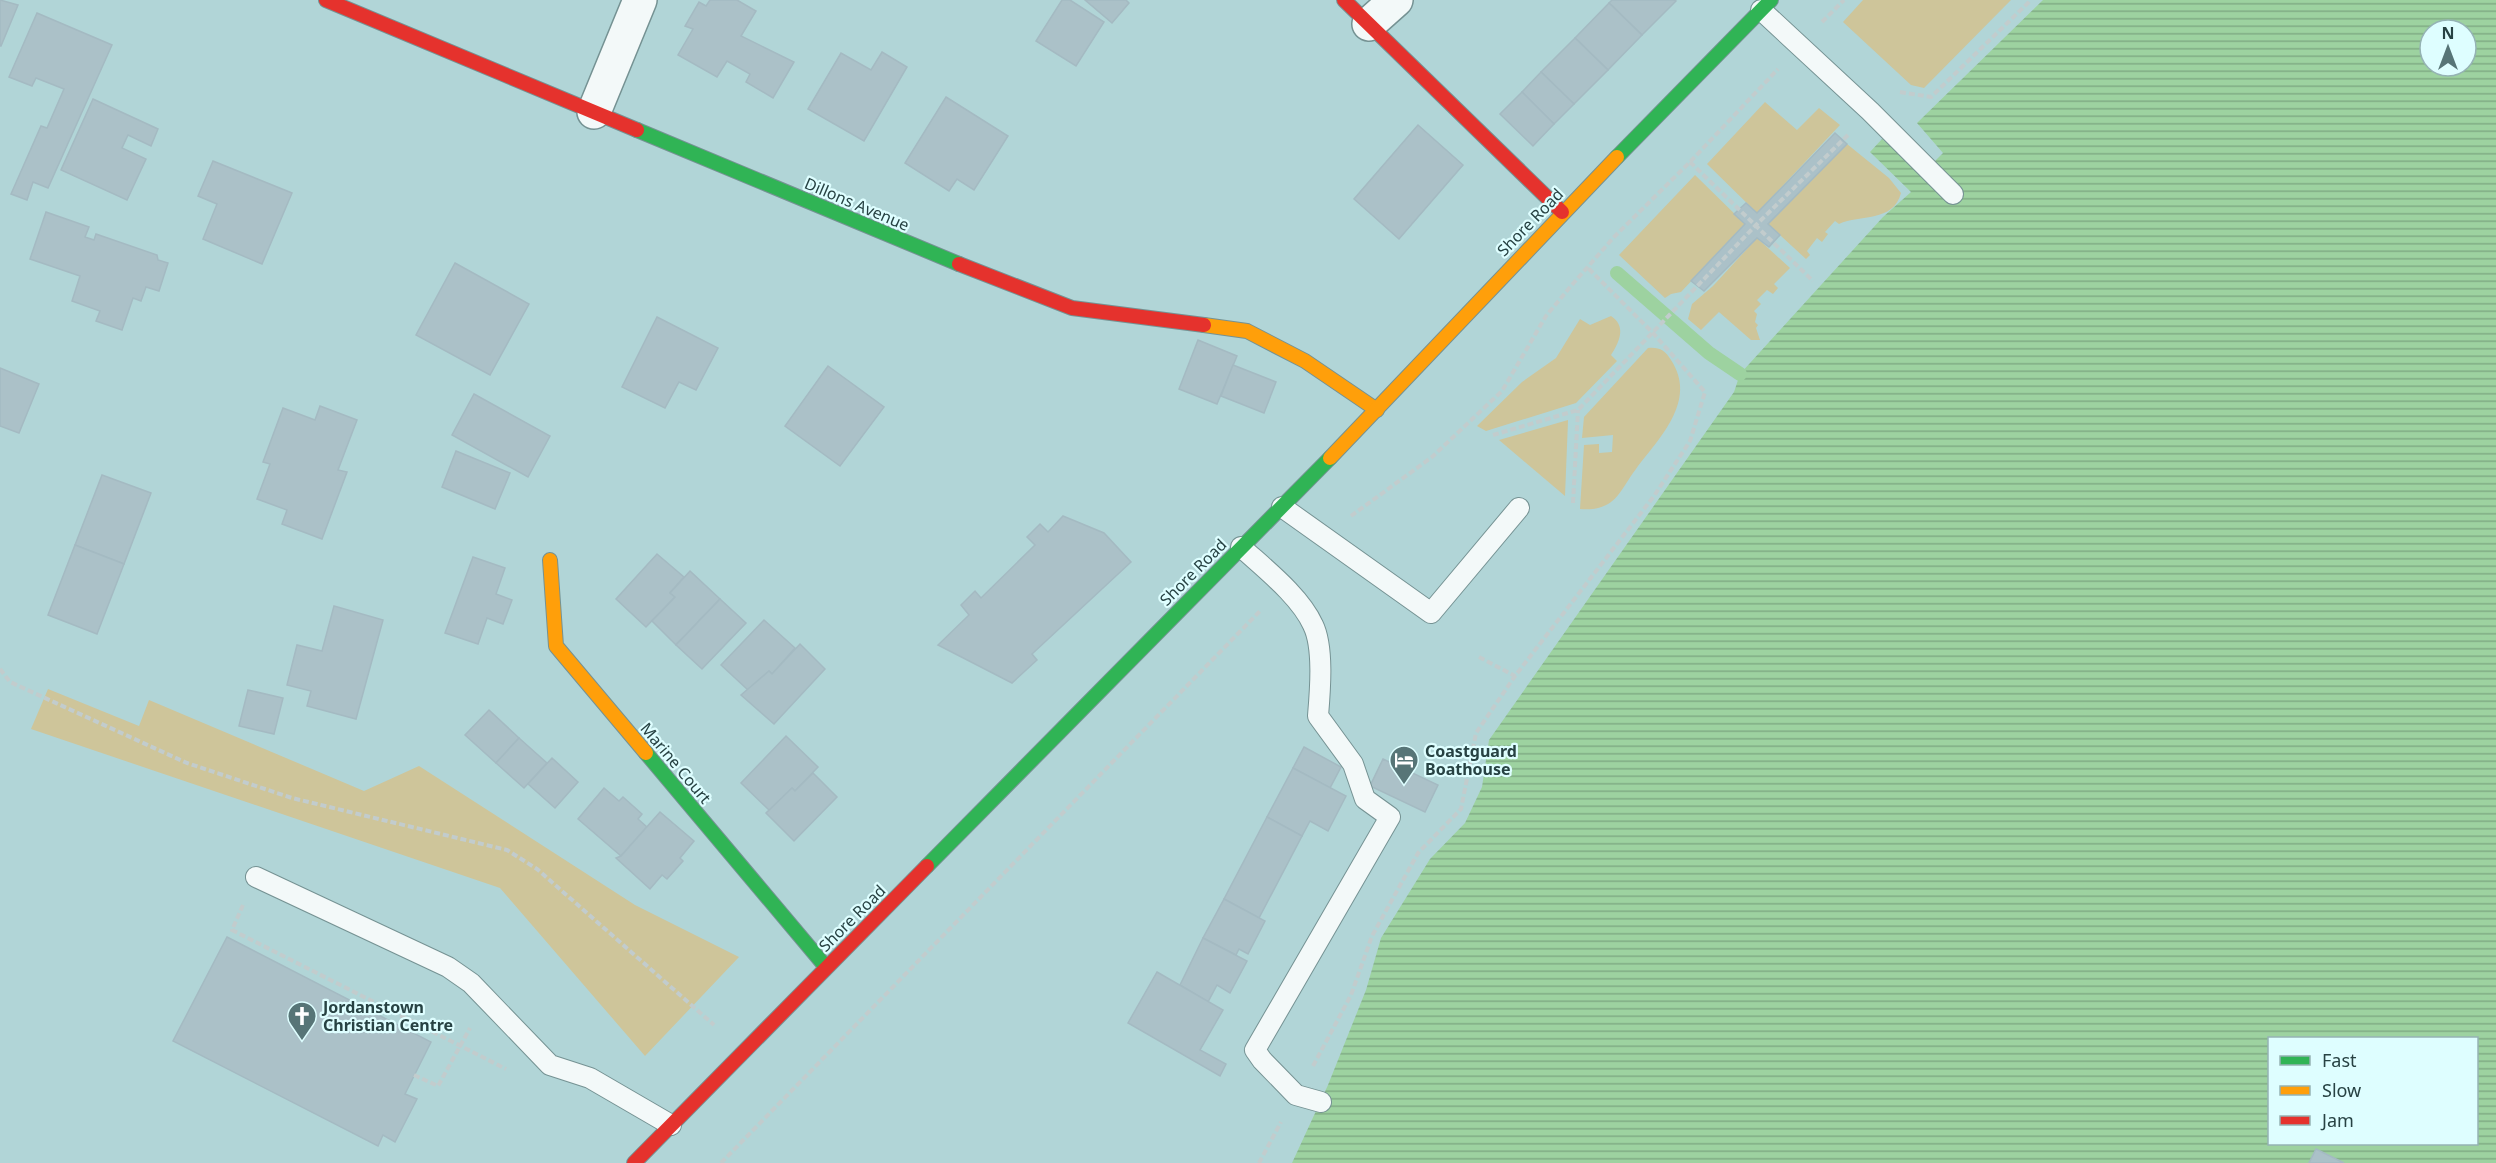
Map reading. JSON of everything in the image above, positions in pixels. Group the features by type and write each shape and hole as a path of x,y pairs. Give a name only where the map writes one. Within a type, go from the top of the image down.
{"main road":[{"name":"Dillons Avenue","path":"326,0 1015,288 1072,308 1247,331 1305,361 1377,410"},
{"path":"1344,0 1562,212"},
{"name":"Shore Road","path":"634,1163 1377,410 1562,212 1766,5"},
{"name":"Marine Court","path":"550,560 556,646 826,967"}],"street":[{"path":"594,112 640,0"},
{"path":"1369,24 1396,0"}],"lane":[{"path":"1766,5 1799,46 1870,111 1953,194"},
{"path":"1282,507 1328,542 1431,613 1519,508"},
{"path":"1241,548 1284,586 1314,625 1321,675 1318,716 1353,764 1365,799 1390,817 1255,1050 1296,1095 1321,1102"},
{"path":"256,877 448,967 471,982 550,1065 590,1078 671,1125"}],"path":[{"path":"1328,542 1352,515 1432,457 1502,391 1546,316 1587,267 1844,0"},
{"path":"1690,162 1814,280"},
{"path":"1259,1163 1352,995 1372,936 1418,853 1461,809 1476,733 1515,676 1654,495 1690,441 1705,392 1653,333 1587,267"},
{"path":"1493,435 1578,410 1688,296"},
{"path":"1573,503 1578,410"},
{"path":"721,1163 1284,586"},
{"path":"1479,657 1515,676"},
{"path":"0,669 10,682 187,763 292,798 507,850 537,869 744,1051"},
{"path":"256,877 232,930 509,1071"},
{"path":"414,1075 438,1086 486,998"}],"shaded area":[{"path":"1863,0 2011,0 1924,88 1911,85 1843,22"},
{"path":"2043,0 2496,0 2496,1163 1292,1163 1328,1085 1366,990 1381,938 1430,859 1465,823 1482,787 1489,740 1734,392 1740,374 1883,217 1911,192 1870,152 1882,139 1923,173 1943,153 1917,123"},
{"path":"1765,102 1797,130 1819,108 1840,125 1757,213 1707,164"},
{"path":"1847,144 1889,178 1901,193 1897,203 1883,213 1839,224 1835,221 1825,232 1828,234 1822,242 1817,238 1807,251 1810,255 1806,259 1768,224"},
{"path":"1695,175 1745,224 1681,292 1665,298 1619,255"},
{"path":"1757,238 1790,268 1774,284 1778,288 1773,294 1767,290 1757,300 1761,304 1754,311 1757,314 1755,322 1758,325 1756,328 1760,340 1751,340 1719,312 1701,330 1688,319 1692,304 1713,286"},
{"path":"1611,316 1616,320 1620,330 1619,340 1611,355 1617,361 1576,403 1486,431 1477,426 1522,382 1556,358 1580,319 1590,325"},
{"path":"1648,348 1659,349 1671,360 1678,375 1680,390 1678,404 1664,432 1621,492 1600,508 1580,509 1584,445 1599,444 1599,453 1612,452 1613,435 1582,438 1584,417"},
{"path":"1568,421 1565,496 1499,440"},
{"path":"48,689 139,726 149,700 364,791 419,766 635,905 739,957 645,1056 500,888 31,729"}],"building":[{"path":"0,0 18,5 1,46 0,46"},
{"path":"710,0 737,0 756,11 741,36 794,62 773,98 746,82 750,74 727,61 717,77 678,55 693,29 685,26 699,2 706,6"},
{"path":"1062,0 1070,0 1104,22 1076,66 1036,41"},
{"path":"1085,0 1126,0 1129,3 1112,23"},
{"path":"1612,0 1676,1 1642,35 1609,3"},
{"path":"1609,3 1642,35 1608,70 1575,38"},
{"path":"37,13 112,45 48,188 33,182 27,200 11,194 41,126 47,128 64,89 36,78 32,86 9,77"},
{"path":"1575,38 1608,70 1574,104 1541,72"},
{"path":"882,52 907,67 864,141 808,109 841,53 871,70"},
{"path":"1541,72 1574,104 1554,124 1522,92"},
{"path":"1522,92 1554,124 1533,146 1500,114"},
{"path":"946,97 1008,136 974,190 957,179 949,191 905,163"},
{"path":"93,99 158,129 151,146 128,135 122,148 146,159 127,200 61,170"},
{"path":"1418,125 1463,165 1399,239 1354,199"},
{"path":"1835,133 1847,144 1768,224 1780,235 1769,247 1757,238 1704,291 1691,281 1745,224 1734,214 1746,203 1757,213"},
{"path":"213,161 292,193 262,264 203,239 217,204 198,196"},
{"path":"46,212 89,227 85,237 94,240 96,234 157,255 158,260 168,263 159,291 146,287 141,301 133,298 122,330 96,321 100,311 72,301 80,276 30,259"},
{"path":"455,263 529,304 490,375 416,335"},
{"path":"657,317 718,348 696,390 679,382 665,408 622,387"},
{"path":"1198,340 1237,356 1217,404 1179,389"},
{"path":"1233,365 1276,382 1264,413 1221,396"},
{"path":"828,366 884,407 840,466 785,426"},
{"path":"0,368 39,384 19,433 0,426"},
{"path":"474,394 550,436 528,477 452,435"},
{"path":"320,406 357,420 338,470 347,472 322,539 282,524 287,510 257,499 270,464 263,462 283,408 315,420"},
{"path":"456,451 510,473 495,509 442,487"},
{"path":"102,475 151,493 124,564 75,545"},
{"path":"1063,516 1104,533 1131,562 1032,654 1037,660 1012,683 938,645 969,615 961,605 975,591 981,598 1035,545 1027,537 1040,524 1048,532"},
{"path":"75,545 124,564 97,634 48,615"},
{"path":"657,554 684,577 670,593 675,597 646,627 616,599"},
{"path":"473,557 505,568 496,594 512,600 503,624 487,618 478,644 445,633"},
{"path":"690,571 720,599 676,645 652,621 675,597 670,593"},
{"path":"720,599 746,623 702,669 676,645"},
{"path":"334,606 383,620 356,719 307,706 311,691 287,685 297,645 322,651"},
{"path":"764,620 795,648 772,674 769,671 748,690 721,665"},
{"path":"800,644 825,669 774,724 741,695 769,671 772,674"},
{"path":"248,690 283,698 274,734 239,726"},
{"path":"489,710 519,738 496,763 465,735"},
{"path":"786,736 818,767 795,791 792,788 770,811 741,783"},
{"path":"519,738 547,763 524,788 496,763"},
{"path":"1304,747 1341,767 1330,788 1293,768"},
{"path":"552,758 578,782 555,808 528,784"},
{"name":"Coastguard Boathouse","path":"1383,759 1438,785 1425,812 1370,786"},
{"path":"1293,768 1346,796 1328,831 1310,821 1302,836 1267,817"},
{"path":"813,773 837,797 794,841 766,813 792,788 795,791"},
{"path":"604,788 619,801 623,797 642,814 638,819 647,827 621,856 578,819"},
{"path":"660,812 694,841 680,858 683,861 667,879 662,875 650,889 616,858 621,856"},
{"path":"1267,817 1302,836 1259,918 1224,899"},
{"path":"1224,899 1265,921 1248,954 1239,949 1236,955 1203,938"},
{"name":"Jordanstown Christian Centre","path":"227,937 431,1042 405,1094 417,1099 395,1142 383,1135 378,1146 173,1041"},
{"path":"1203,938 1247,961 1230,993 1217,985 1208,1002 1180,985"},
{"path":"1157,972 1223,1010 1200,1050 1226,1064 1220,1076 1128,1023"},
{"path":"2316,1149 2344,1163 2309,1163"}],"waterway":[{"path":"1617,273 1709,353 1740,374"}],"traffic: fast":[{"path":"1617,157 1771,0"},
{"path":"637,130 959,264"},
{"path":"927,866 1330,458"},
{"path":"646,753 826,967"}],"traffic: slow":[{"path":"1330,458 1617,157"},
{"path":"1204,325 1247,331 1305,361 1377,410"},
{"path":"550,560 556,646 646,753"}],"traffic: jam":[{"path":"326,0 637,130"},
{"path":"1344,0 1562,212"},
{"path":"959,264 1072,308 1204,325"},
{"path":"634,1163 927,866"}],"place":[{"name":"Coastguard Boathouse","path":"1404,786"},
{"name":"Jordanstown Christian Centre","path":"302,1042"}]}
